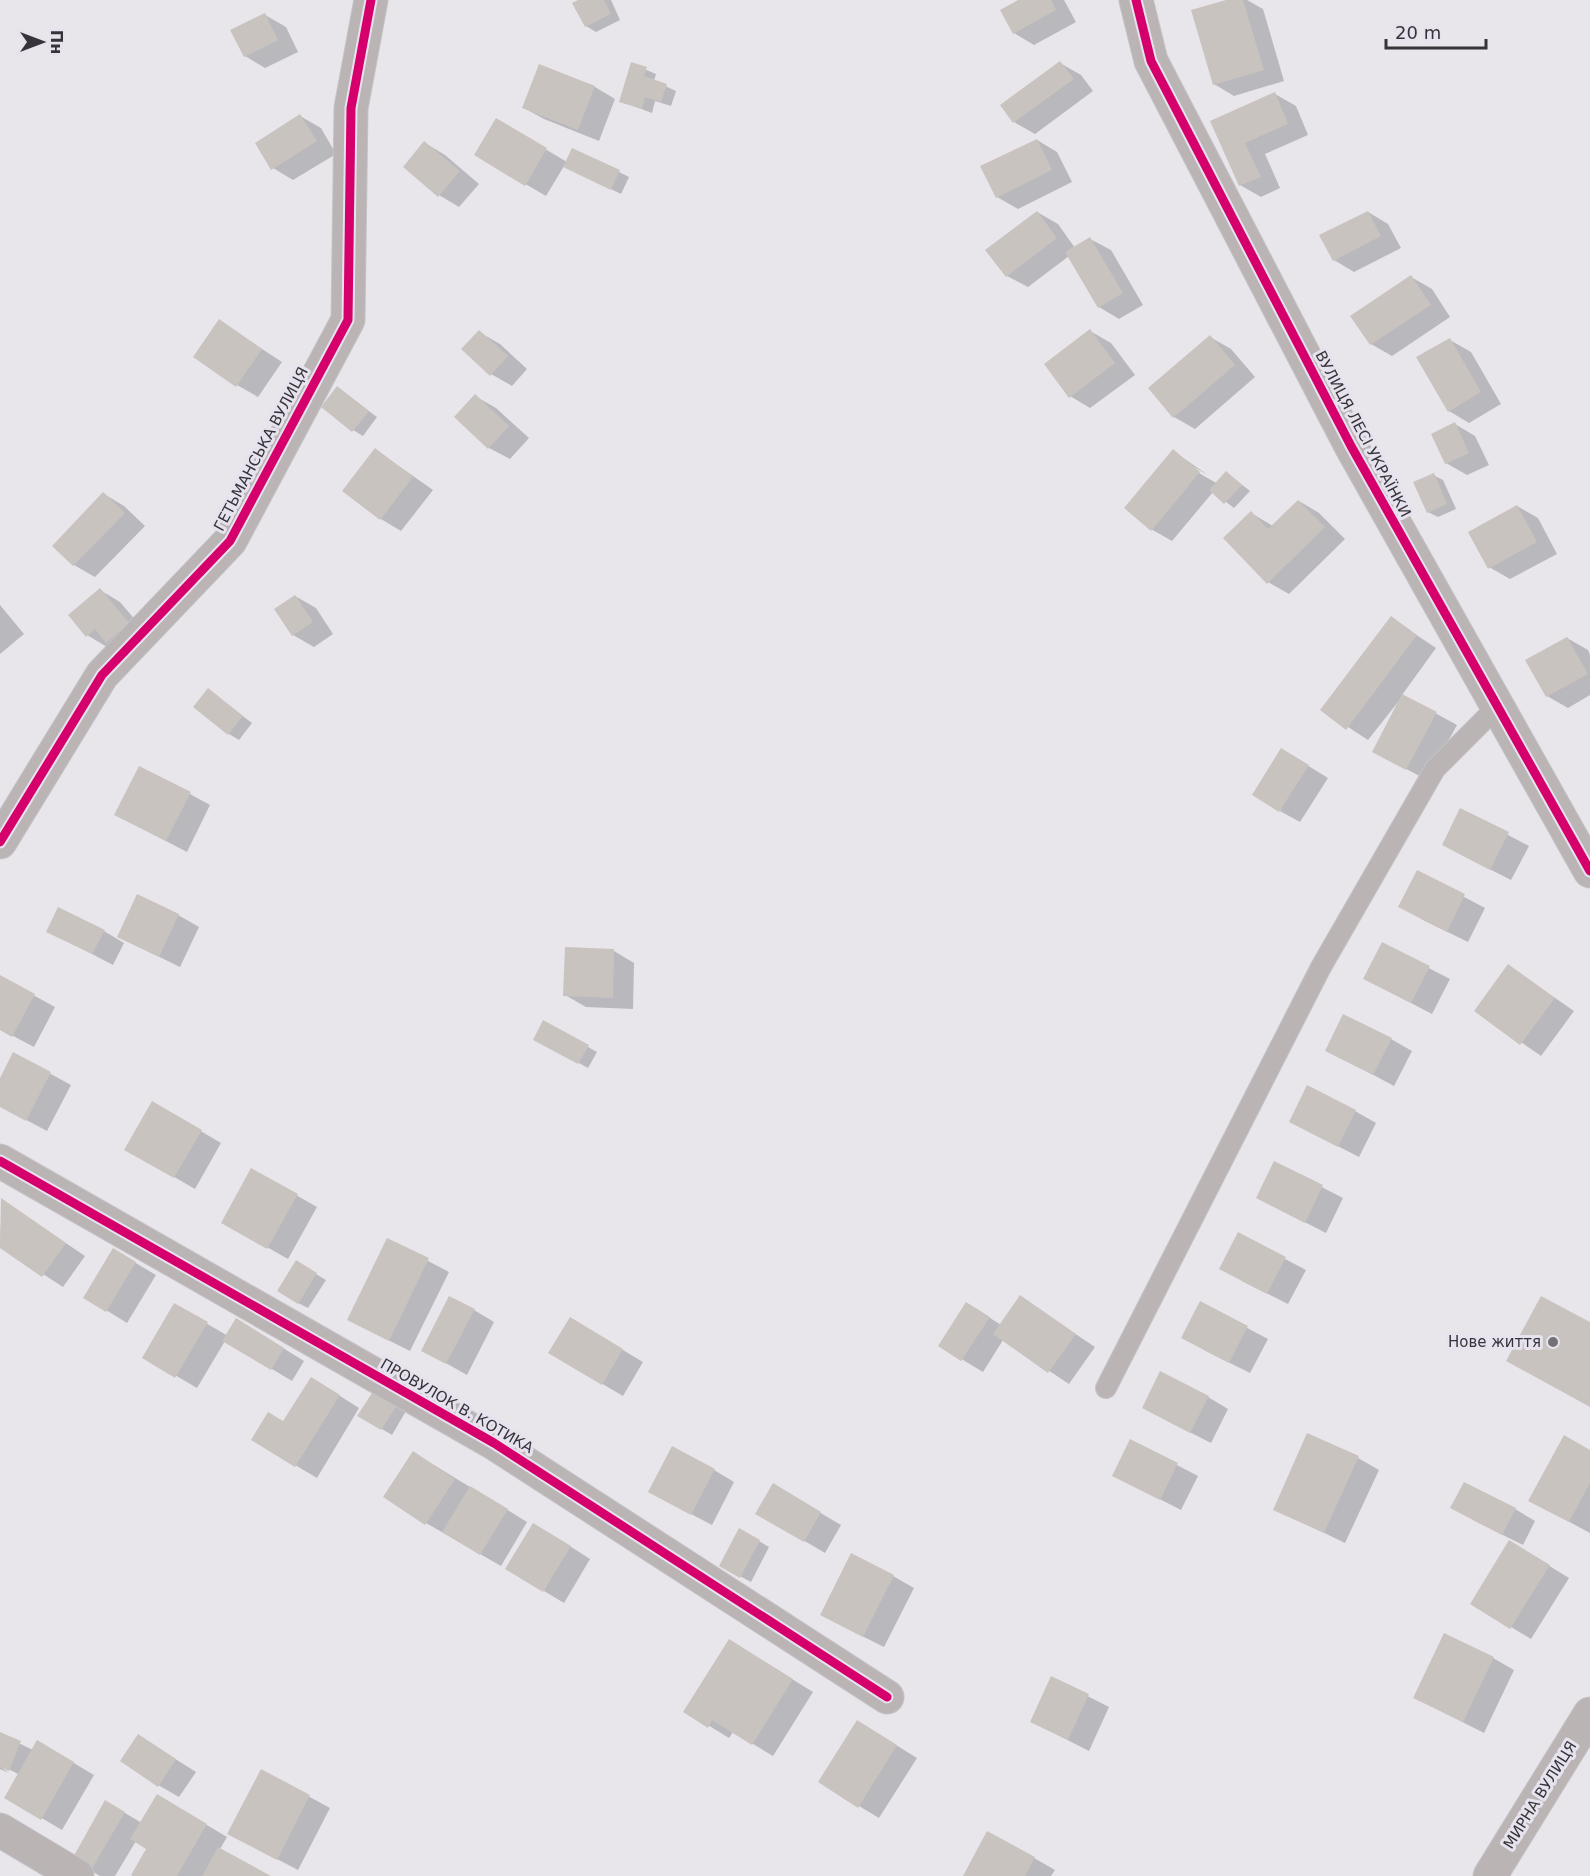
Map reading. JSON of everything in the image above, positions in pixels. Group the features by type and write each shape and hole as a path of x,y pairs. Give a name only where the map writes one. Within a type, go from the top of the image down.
{"street":[{"name":"ГЕТЬМАНСЬКА ВУЛИЦЯ","path":"0,842 102,675 230,541 348,320 351,108 371,0"},
{"name":"ВУЛИЦЯ ЛЕСІ УКРАЇНКИ","path":"1136,0 1150,61 1351,446 1590,871"},
{"name":"ПРОВУЛОК В. КОТИКА","path":"0,1161 494,1443 887,1697"},
{"name":"МИРНА ВУЛИЦЯ","path":"1490,1876 1590,1714"},
{"path":"0,1830 77,1876"}],"lane":[{"path":"1107,1388 1321,967 1435,769 1497,707"}],"building":[{"path":"578,0 604,0 611,14 585,27 572,3"},
{"path":"1018,0 1051,0 1056,10 1013,34 1000,10"},
{"path":"1226,0 1243,0 1264,70 1213,85 1191,10"},
{"path":"265,13 278,40 244,57 230,30"},
{"path":"1060,61 1074,79 1013,123 1000,105"},
{"path":"631,62 647,67 644,76 667,84 661,102 645,97 642,109 619,102"},
{"path":"539,64 595,86 578,130 522,108"},
{"path":"1275,92 1288,124 1245,143 1261,177 1239,186 1210,121"},
{"path":"300,114 317,141 271,170 255,143"},
{"path":"496,118 547,148 525,186 474,155"},
{"path":"1037,139 1052,170 996,198 980,166"},
{"path":"424,141 460,171 438,197 403,167"},
{"path":"572,148 620,170 611,190 563,167"},
{"path":"1037,211 1057,238 1006,277 985,250"},
{"path":"1368,211 1381,236 1333,261 1319,235"},
{"path":"1090,237 1123,293 1098,308 1065,252"},
{"path":"1411,275 1431,305 1370,345 1350,316"},
{"path":"219,319 262,349 236,387 193,357"},
{"path":"1090,329 1115,363 1069,398 1044,364"},
{"path":"479,330 508,356 490,376 461,349"},
{"path":"1210,335 1235,365 1173,418 1148,388"},
{"path":"1450,338 1481,392 1448,412 1416,357"},
{"path":"337,386 369,411 352,432 321,407"},
{"path":"475,394 509,426 488,449 454,417"},
{"path":"1455,422 1469,453 1445,464 1431,434"},
{"path":"375,448 413,477 380,520 342,491"},
{"path":"1173,449 1200,472 1151,531 1124,508"},
{"path":"1226,471 1242,485 1224,504 1209,490"},
{"path":"1434,473 1447,504 1427,513 1413,482"},
{"path":"103,492 125,513 73,566 52,546"},
{"path":"1298,500 1325,527 1267,584 1223,538 1251,511 1268,529"},
{"path":"1517,505 1537,542 1488,569 1468,532"},
{"path":"100,588 129,623 106,643 95,629 86,637 68,615"},
{"path":"295,595 313,622 292,636 274,609"},
{"path":"1391,616 1417,635 1346,730 1320,710"},
{"path":"1567,637 1588,674 1546,697 1525,660"},
{"path":"208,688 243,716 228,735 193,707"},
{"path":"1402,694 1437,712 1406,770 1372,752"},
{"path":"1281,748 1309,765 1279,812 1252,795"},
{"path":"139,766 191,792 166,841 114,815"},
{"path":"1460,808 1509,832 1490,870 1442,845"},
{"path":"1417,870 1465,894 1447,932 1398,907"},
{"path":"137,894 179,914 159,957 117,937"},
{"path":"58,907 105,930 92,954 46,932"},
{"path":"1382,942 1430,966 1411,1003 1363,979"},
{"path":"565,947 614,949 613,998 563,996"},
{"path":"1508,964 1555,998 1520,1045 1474,1011"},
{"path":"0,975 35,994 12,1037 0,1030"},
{"path":"1343,1014 1392,1038 1373,1075 1325,1051"},
{"path":"543,1020 589,1045 578,1064 533,1040"},
{"path":"13,1052 51,1072 26,1121 0,1107 0,1078"},
{"path":"1307,1085 1356,1110 1338,1147 1289,1122"},
{"path":"152,1101 202,1130 174,1178 124,1150"},
{"path":"1274,1161 1323,1185 1305,1223 1256,1198"},
{"path":"251,1168 298,1194 267,1249 221,1223"},
{"path":"1,1198 66,1243 42,1277 0,1248"},
{"path":"1238,1232 1286,1257 1267,1294 1219,1269"},
{"path":"387,1238 429,1258 389,1341 347,1320"},
{"path":"113,1248 136,1262 106,1312 83,1298"},
{"path":"296,1260 317,1273 298,1304 277,1291"},
{"path":"1020,1295 1076,1334 1048,1373 993,1334"},
{"path":"449,1296 475,1309 446,1364 421,1351"},
{"name":"Нове життя","path":"1541,1296 1590,1322 1590,1407 1506,1361"},
{"path":"1200,1301 1248,1326 1229,1363 1181,1338"},
{"path":"966,1302 990,1317 961,1361 938,1346"},
{"path":"174,1303 208,1322 175,1378 142,1358"},
{"path":"570,1317 623,1349 602,1385 548,1353"},
{"path":"236,1318 284,1348 271,1370 222,1341"},
{"path":"1160,1371 1209,1396 1190,1433 1142,1408"},
{"path":"311,1377 340,1395 295,1467 251,1440 268,1412 283,1421"},
{"path":"374,1390 397,1405 381,1430 357,1416"},
{"path":"1307,1433 1359,1456 1324,1533 1273,1510"},
{"path":"1564,1435 1590,1450 1590,1483 1569,1522 1528,1501"},
{"path":"1130,1439 1178,1463 1160,1500 1112,1476"},
{"path":"672,1446 715,1469 691,1515 648,1492"},
{"path":"413,1451 455,1479 425,1525 383,1497"},
{"path":"1464,1482 1516,1508 1502,1535 1450,1508"},
{"path":"773,1483 821,1512 804,1542 755,1514"},
{"path":"470,1486 508,1509 480,1555 442,1532"},
{"path":"533,1523 571,1546 543,1592 505,1569"},
{"path":"739,1528 760,1540 740,1578 719,1566"},
{"path":"1509,1540 1550,1565 1510,1629 1470,1604"},
{"path":"851,1553 894,1575 863,1637 820,1615"},
{"path":"1444,1633 1494,1657 1463,1722 1413,1698"},
{"path":"729,1639 793,1679 752,1745 712,1720 708,1728 683,1712"},
{"path":"1051,1676 1089,1694 1068,1740 1030,1722"},
{"path":"857,1720 897,1745 858,1808 818,1782"},
{"path":"0,1732 21,1741 9,1771 0,1767"},
{"path":"138,1734 176,1759 158,1787 120,1761"},
{"path":"37,1740 74,1762 41,1820 4,1798"},
{"path":"261,1769 310,1795 277,1860 227,1834"},
{"path":"157,1794 207,1824 177,1876 133,1876 131,1875 146,1849 130,1839"},
{"path":"105,1800 125,1812 90,1872 71,1861"},
{"path":"987,1831 1035,1857 1025,1876 963,1876"},
{"path":"218,1847 271,1876 202,1876"}],"cycle path":[{"path":"0,842 102,675 230,541 348,320 351,108 371,0"},
{"path":"1136,0 1151,61 1351,446 1590,871"},
{"path":"0,1161 494,1443 887,1697"}],"place":[{"name":"Нове життя","path":"1553,1342"}]}
